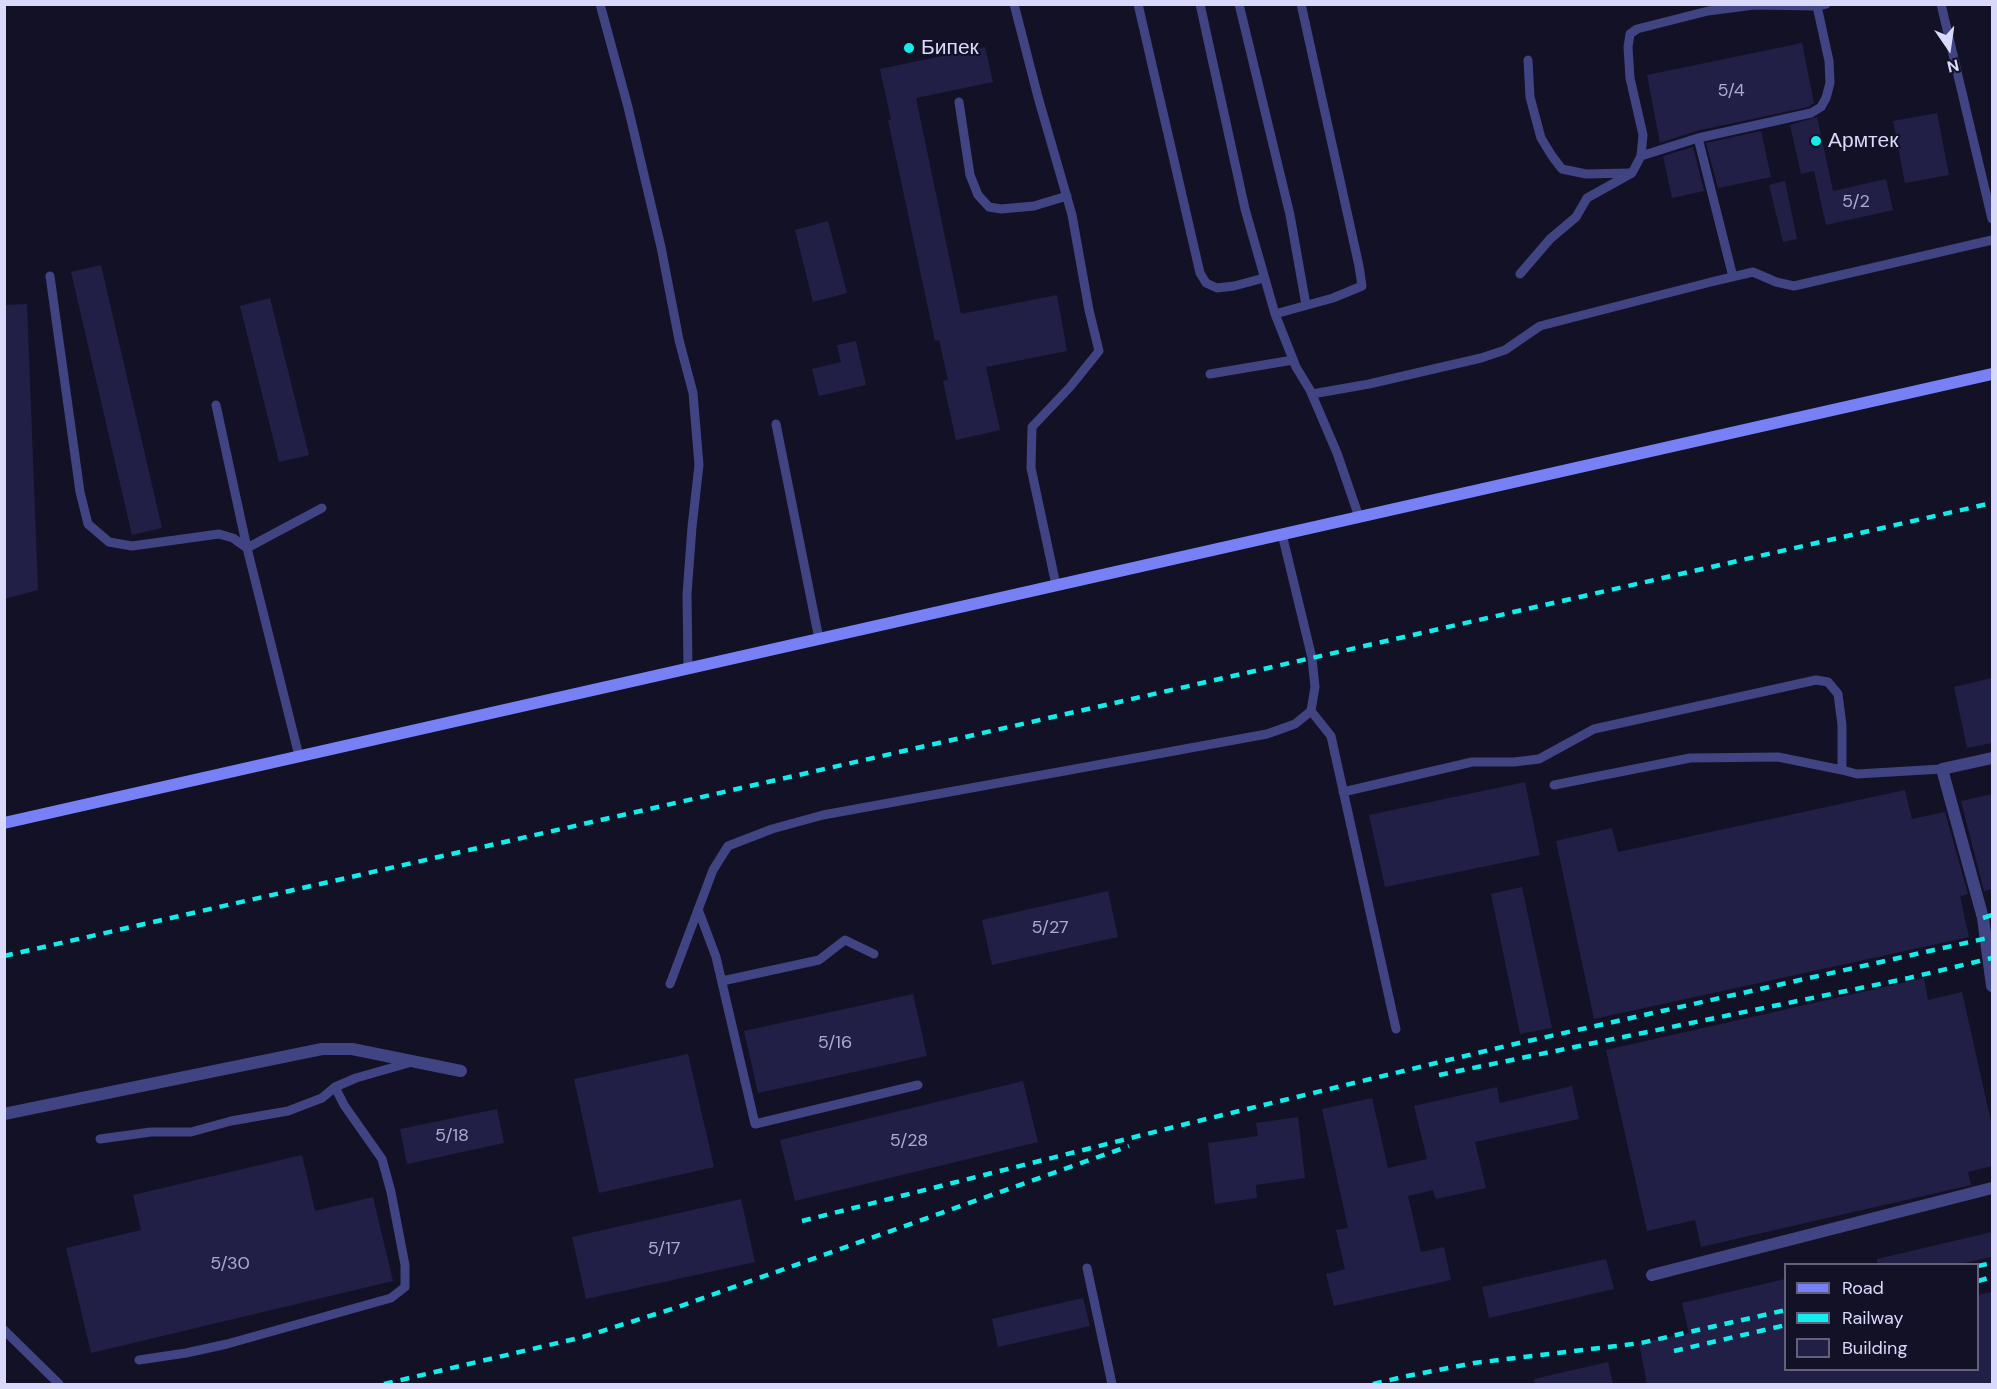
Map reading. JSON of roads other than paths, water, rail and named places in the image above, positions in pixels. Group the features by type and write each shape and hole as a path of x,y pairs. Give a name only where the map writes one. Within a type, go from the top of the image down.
{"main road":[{"path":"4,823 1992,374"}],"street":[{"path":"1992,758 1942,769 1983,918 1992,986"},
{"path":"4,1114 322,1049 352,1049 461,1071"},
{"path":"1652,1275 1992,1188"}],"lane":[{"path":"600,4 628,107 661,247 679,340 693,393 699,465 687,594 688,669"},
{"path":"1014,4 1072,215 1099,351 1070,387 1032,427 1031,468 1056,585"},
{"path":"1138,4 1200,273 1206,283 1217,288 1264,278"},
{"path":"1200,4 1245,209 1275,314 1293,360 1312,394 1337,453 1359,517"},
{"path":"1239,4 1290,215 1306,305"},
{"path":"1275,314 1333,298 1362,286 1301,4"},
{"path":"1941,4 1992,219"},
{"path":"1520,274 1550,239 1576,217 1587,198 1632,173 1641,156 1643,135 1630,78 1628,47 1630,34 1637,29 1708,11 1754,5 1821,5 1830,83 1821,107 1811,113 1698,138 1641,156"},
{"path":"1528,60 1530,97 1541,138 1562,169 1586,174 1632,173"},
{"path":"959,102 970,175 978,195 990,207 1000,209 1034,206 1067,196"},
{"path":"1698,138 1733,277"},
{"path":"1312,394 1369,384 1489,355 1505,350 1540,326 1753,272 1776,282 1794,286 1992,240"},
{"path":"50,276 80,492 88,524 109,542 132,546 219,534 233,538 247,548"},
{"path":"1210,374 1293,360"},
{"path":"216,405 247,548 299,756"},
{"path":"776,424 819,639"},
{"path":"247,548 322,508"},
{"path":"670,984 713,870 728,846 772,829 823,815 1267,734 1294,724 1311,711 1315,687 1312,658 1282,534"},
{"path":"1343,792 1472,762 1514,762 1539,759 1594,729 1816,680 1828,682 1838,694 1842,725 1842,770"},
{"path":"1311,711 1331,736 1396,1029"},
{"path":"1554,785 1690,758 1778,757 1857,774 1942,769"},
{"path":"698,909 716,957 755,1124 918,1085"},
{"path":"722,981 819,960 845,940 874,954"},
{"path":"100,1139 151,1131 191,1132 231,1121 288,1111 322,1098 335,1087 356,1078 417,1061"},
{"path":"138,1360 227,1344 391,1298 405,1287 405,1265 382,1159 344,1105 335,1087"},
{"path":"1087,1268 1112,1384"},
{"path":"4,1330 59,1384"}],"railway":[{"path":"4,956 1992,503"},
{"path":"1983,918 1992,915"},
{"path":"802,1221 1506,1046 1992,937"},
{"path":"1439,1075 1909,978 1992,958"},
{"path":"384,1384 583,1337 675,1308 1129,1146"},
{"path":"1979,1266 1992,1263"},
{"path":"1979,1281 1992,1277"},
{"path":"1373,1384 1474,1363 1641,1343 1784,1310"},
{"path":"1674,1351 1784,1325"}],"place":[{"name":"Бипек","path":"909,48"},
{"name":"Армтек","path":"1816,141"}]}
